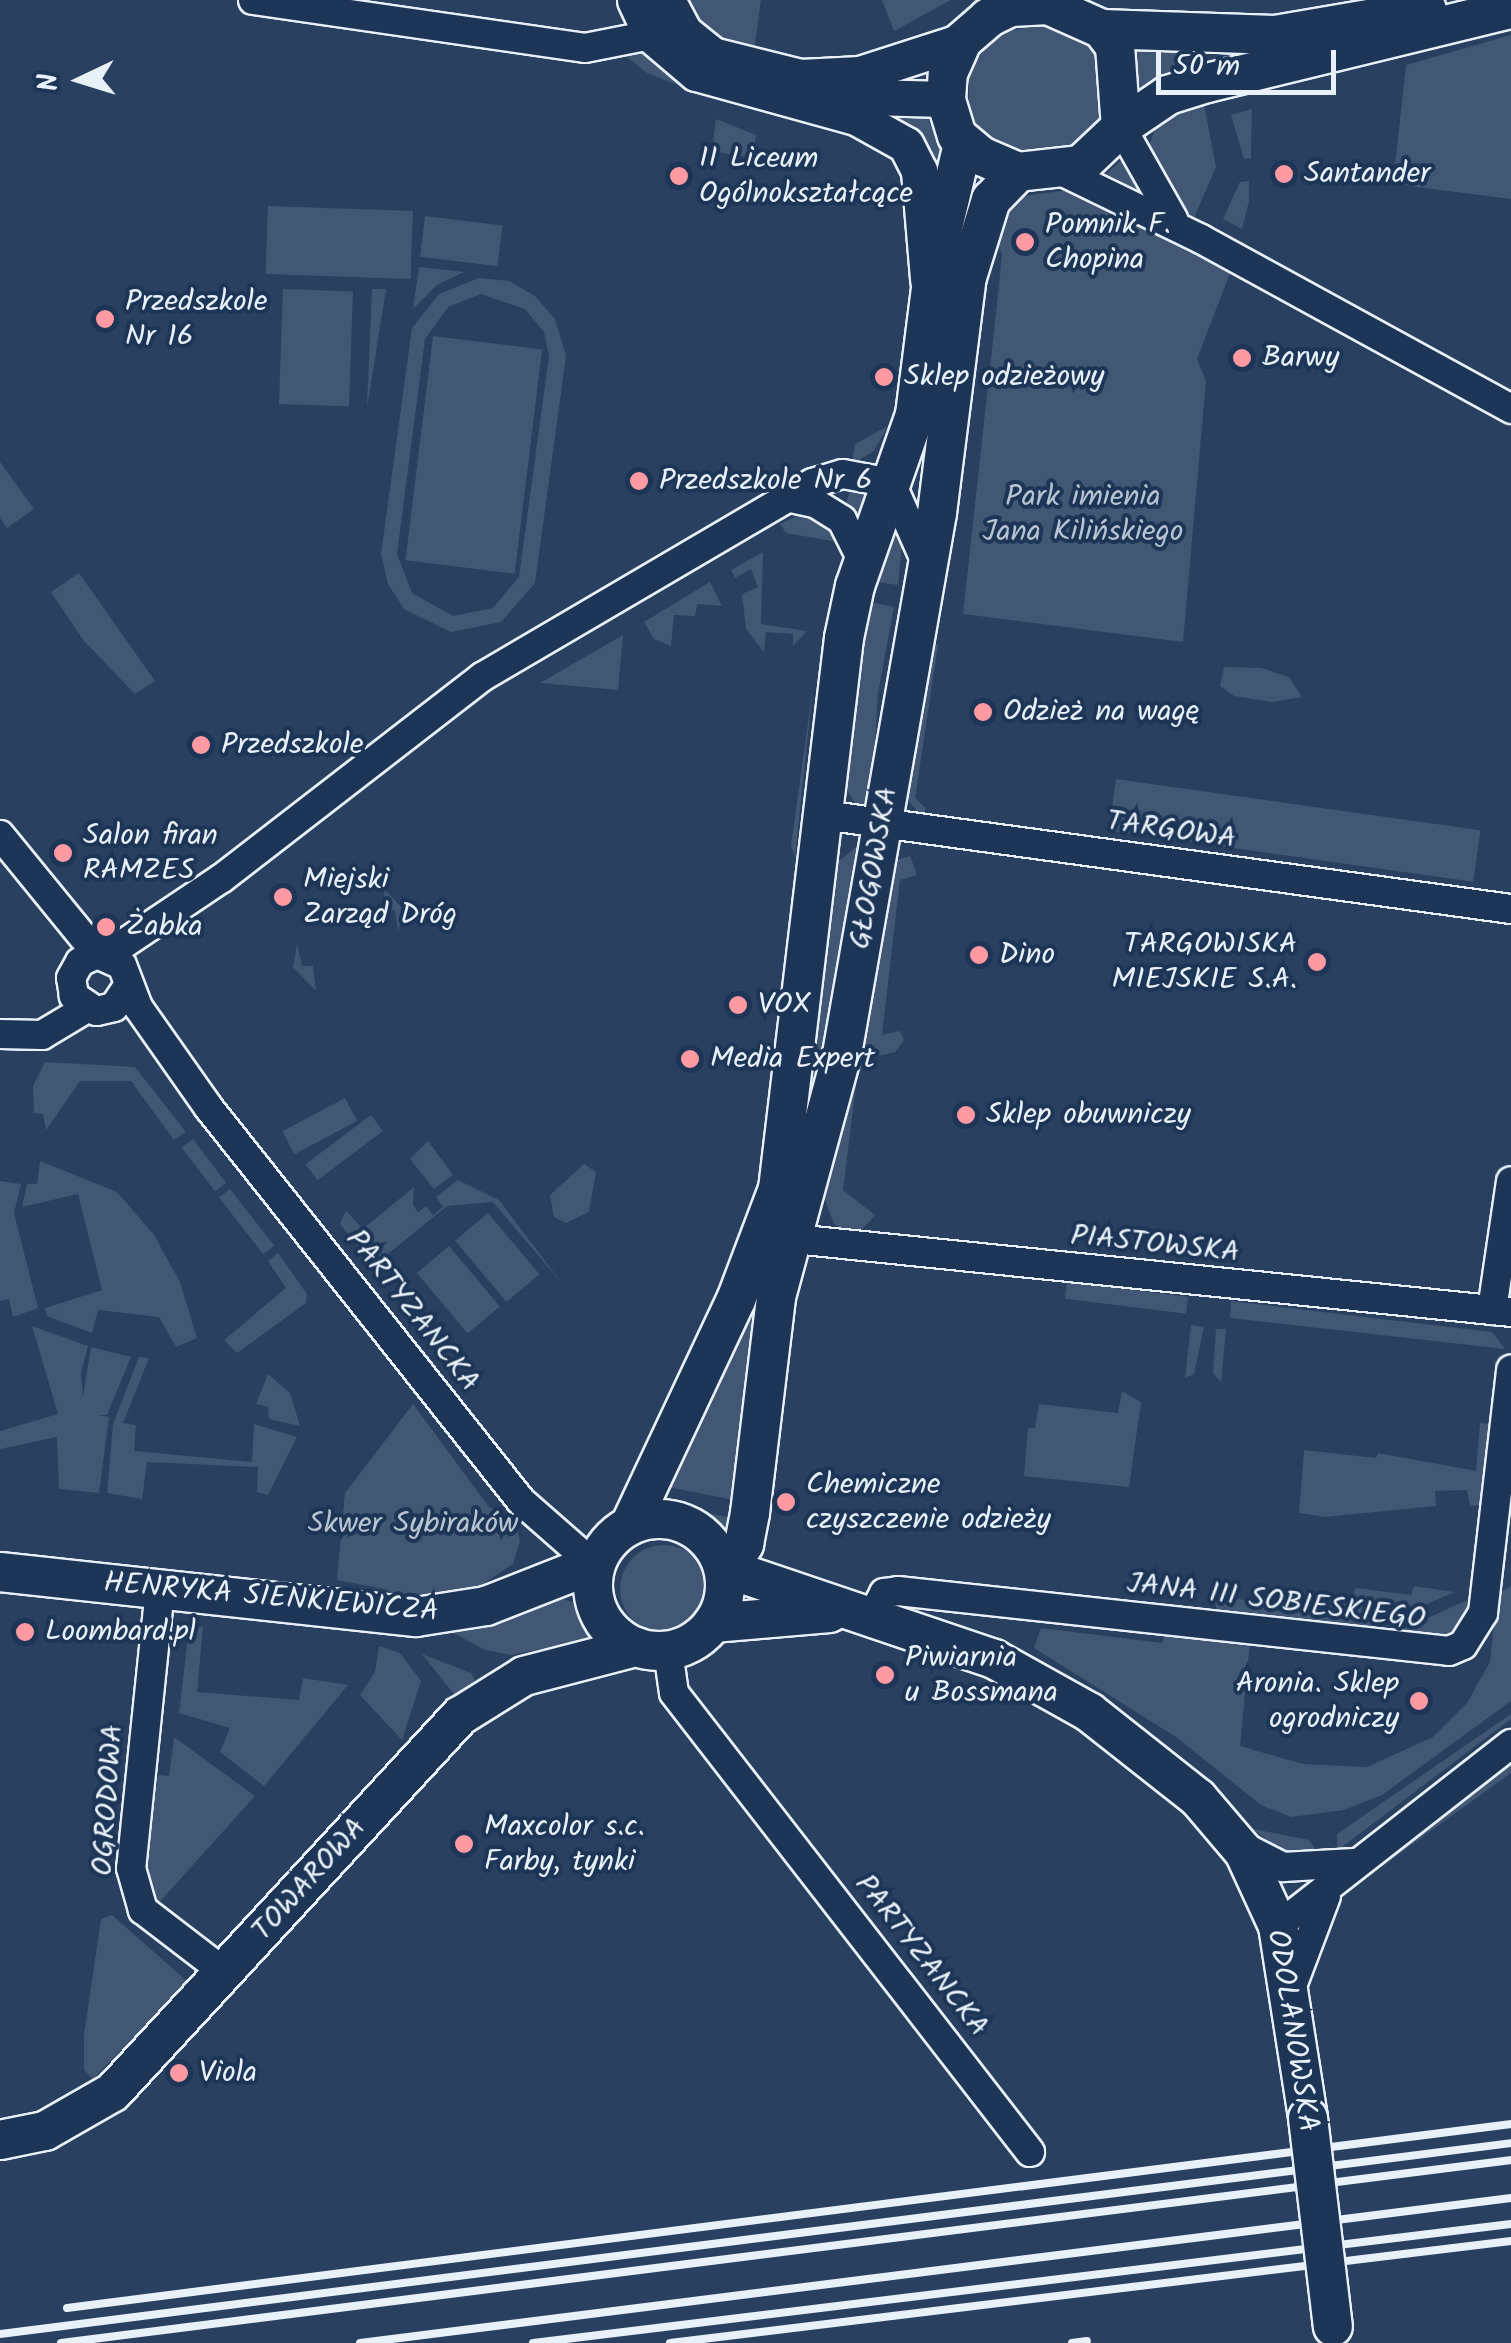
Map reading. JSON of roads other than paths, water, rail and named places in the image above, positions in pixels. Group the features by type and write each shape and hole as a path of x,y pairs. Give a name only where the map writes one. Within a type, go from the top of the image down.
{"main road":[{"path":"1466,0 1274,35 1102,29 1058,8 1022,5 988,18 962,40 948,73 946,99 963,144 1018,172 1061,171 1095,157 1120,127 1168,96 1207,83 1511,10"},
{"path":"1102,29 1120,61 1120,127"},
{"name":"GŁOGOWSKA","path":"630,1525 736,1300 778,1189 844,638 863,562 920,392 929,290 963,144"},
{"name":"GŁOGOWSKA","path":"728,1569 746,1536 772,1322 824,1138 882,824 928,567 966,277 992,200 1018,172"},
{"path":"669,1519 689,1525 728,1569 713,1623 686,1646 652,1649 605,1624 593,1564 630,1525 669,1519"},
{"name":"HENRYKA SIENKIEWICZA","path":"0,1572 432,1617 486,1606 593,1564"},
{"name":"ODOLANOWSKA","path":"728,1569 883,1617 994,1659 1089,1712 1198,1798 1237,1844 1278,1926 1291,1992 1334,2335"},
{"name":"ODOLANOWSKA","path":"713,1623 782,1612 883,1617"},
{"name":"TOWAROWA","path":"0,2140 45,2131 113,2092 460,1716 524,1676 652,1649"}],"street":[{"path":"253,0 585,48 662,14"},
{"path":"635,0 662,14 712,54 800,77 860,74 962,40"},
{"path":"662,14 696,72 792,96 874,123 906,144 919,171 929,290"},
{"path":"792,96 946,99"},
{"path":"1120,127 1151,190 1180,228"},
{"path":"1061,171 1180,228 1511,408"},
{"path":"97,1009 71,987 106,968 482,678 790,498 843,474 891,484 928,567"},
{"path":"790,498 815,503 842,520 863,562"},
{"name":"TARGOWA","path":"823,814 1511,909"},
{"name":"PARTYZANCKA","path":"0,834 38,888 106,968 193,1086 521,1501 593,1564"},
{"path":"0,1034 46,1034 120,1002 106,968"},
{"name":"PARTYZANCKA","path":"97,1009 193,1086"},
{"path":"1501,1311 1511,1181"},
{"name":"PIASTOWSKA","path":"794,1239 1501,1311"},
{"name":"JANA III SOBIESKIEGO","path":"883,1617 884,1593 898,1591 1449,1651 1463,1644 1483,1613 1511,1370"},
{"name":"OGRODOWA","path":"160,1589 131,1868 134,1890 143,1910 225,1973"},
{"name":"PARTYZANCKA","path":"652,1649 674,1693 1030,2152"},
{"path":"1278,1926 1511,1744"},
{"path":"1237,1844 1283,1867 1360,1862"},
{"path":"1291,1992 1311,1922 1334,1882"}],"railway":[{"path":"67,2308 1511,2124"},
{"path":"0,2334 1511,2143"},
{"path":"61,2343 1511,2160"},
{"path":"360,2343 1511,2198"},
{"path":"533,2343 1511,2224"},
{"path":"670,2343 1511,2241"},
{"path":"1072,2343 1087,2341"}],"place":[{"name":"Santander","path":"1284,174"},
{"name":"II Liceum Ogólnokształcące","path":"679,176"},
{"name":"Pomnik F. Chopina","path":"1025,242"},
{"name":"Przedszkole Nr 16","path":"105,319"},
{"name":"Barwy","path":"1242,358"},
{"name":"Sklep odzieżowy","path":"884,377"},
{"name":"Przedszkole Nr 6","path":"639,481"},
{"name":"Odzież na wagę","path":"983,712"},
{"name":"Przedszkole","path":"201,745"},
{"name":"Salon firan RAMZES","path":"63,853"},
{"name":"Miejski Zarząd Dróg","path":"283,897"},
{"name":"Żabka","path":"106,927"},
{"name":"Dino","path":"979,955"},
{"name":"TARGOWISKA MIEJSKIE S.A.","path":"1317,962"},
{"name":"VOX","path":"738,1005"},
{"name":"Media Expert","path":"690,1059"},
{"name":"Sklep obuwniczy","path":"966,1115"},
{"name":"Chemiczne czyszczenie odzieży","path":"786,1502"},
{"name":"Loombard.pl","path":"25,1632"},
{"name":"Piwiarnia u Bossmana","path":"885,1675"},
{"name":"Aronia. Sklep ogrodniczy","path":"1419,1701"},
{"name":"Maxcolor s.c. Farby, tynki","path":"464,1844"},
{"name":"Viola","path":"179,2073"}],"park label":[{"name":"Park imienia Jana Kilińskiego","path":"1083,514"},
{"name":"Skwer Sybiraków","path":"413,1524"}]}
